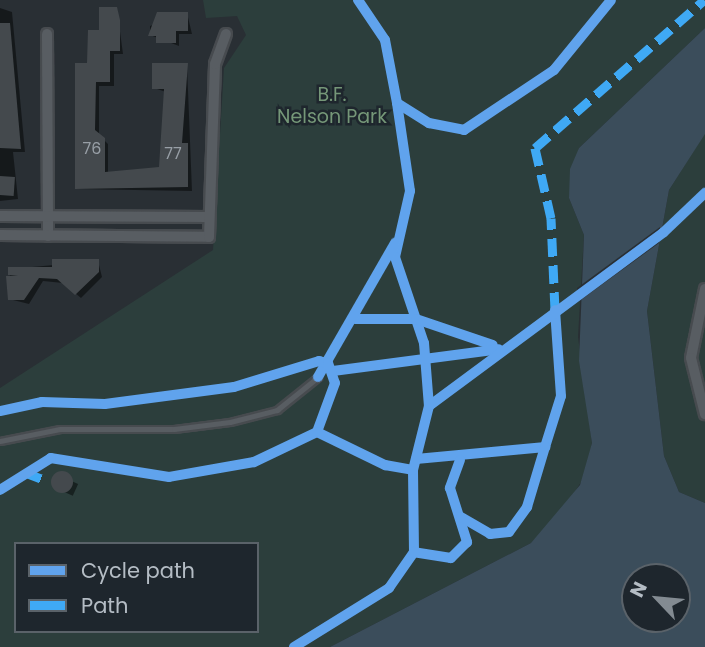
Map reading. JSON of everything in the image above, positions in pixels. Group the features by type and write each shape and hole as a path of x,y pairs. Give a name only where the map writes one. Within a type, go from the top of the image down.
{"street":[{"path":"47,34 48,236"},
{"path":"0,236 209,237 215,64 226,34"},
{"path":"0,216 209,217"},
{"path":"705,289 693,327 692,372 705,414"}],"lane":[{"path":"0,441 60,429 174,429 230,422 277,410 317,377"}],"green space":[{"name":"B.F. Nelson Park","path":"203,0 705,0 705,28 579,148 569,198 584,235 578,337 592,443 587,473 557,519 531,543 330,647 0,647 0,388 213,250 224,68 246,35 237,16 206,18"},
{"path":"705,133 705,503 679,492 664,456 647,311 669,190"}],"water":[{"path":"705,28 705,134 669,190 647,311 664,456 679,492 705,503 705,647 330,647 531,543 580,485 592,443 579,361 584,235 569,198 570,169 579,148"}],"pier":[{"path":"660,227 659,243 578,302 577,288"}],"building":[{"path":"99,7 117,7 120,20 120,51 110,51 110,82 96,82 95,130 105,138 105,172 159,167 164,89 152,89 152,63 188,63 182,143 188,143 188,187 75,189 75,63 87,63 88,30 99,30"},
{"path":"157,12 188,12 188,31 176,31 176,43 156,43 156,36 148,36"},
{"path":"0,23 10,23 21,149 0,148"},
{"path":"0,176 15,177 14,196 0,195"},
{"path":"52,259 99,259 99,272 75,295 57,279 39,278 24,300 8,300 6,276 18,276 8,275 8,267 52,267"},
{"path":"62,471 70,474 73,482 70,490 62,493 54,490 51,482 54,474"}],"marked path":[{"path":"555,310 551,218 535,148 704,0"},
{"path":"24,472 48,481"}],"cycle path":[{"path":"358,0 385,40 397,103 410,191 395,257 424,343 429,406"},
{"path":"397,103 429,123 464,130 554,70 611,0"},
{"path":"460,460 450,488 467,542 451,558 414,552 413,470 429,406 664,232 705,193"},
{"path":"318,377 395,243"},
{"path":"416,459 545,447 561,396 555,310"},
{"path":"355,319 416,319 493,345"},
{"path":"333,371 499,349"},
{"path":"0,411 42,402 105,404 234,387 319,361 328,363 335,383 317,432 254,462 169,477 51,458 0,490"},
{"path":"317,432 385,465 413,470"},
{"path":"461,517 490,534 509,532 527,507 545,447"},
{"path":"294,647 389,588 414,552"}]}
